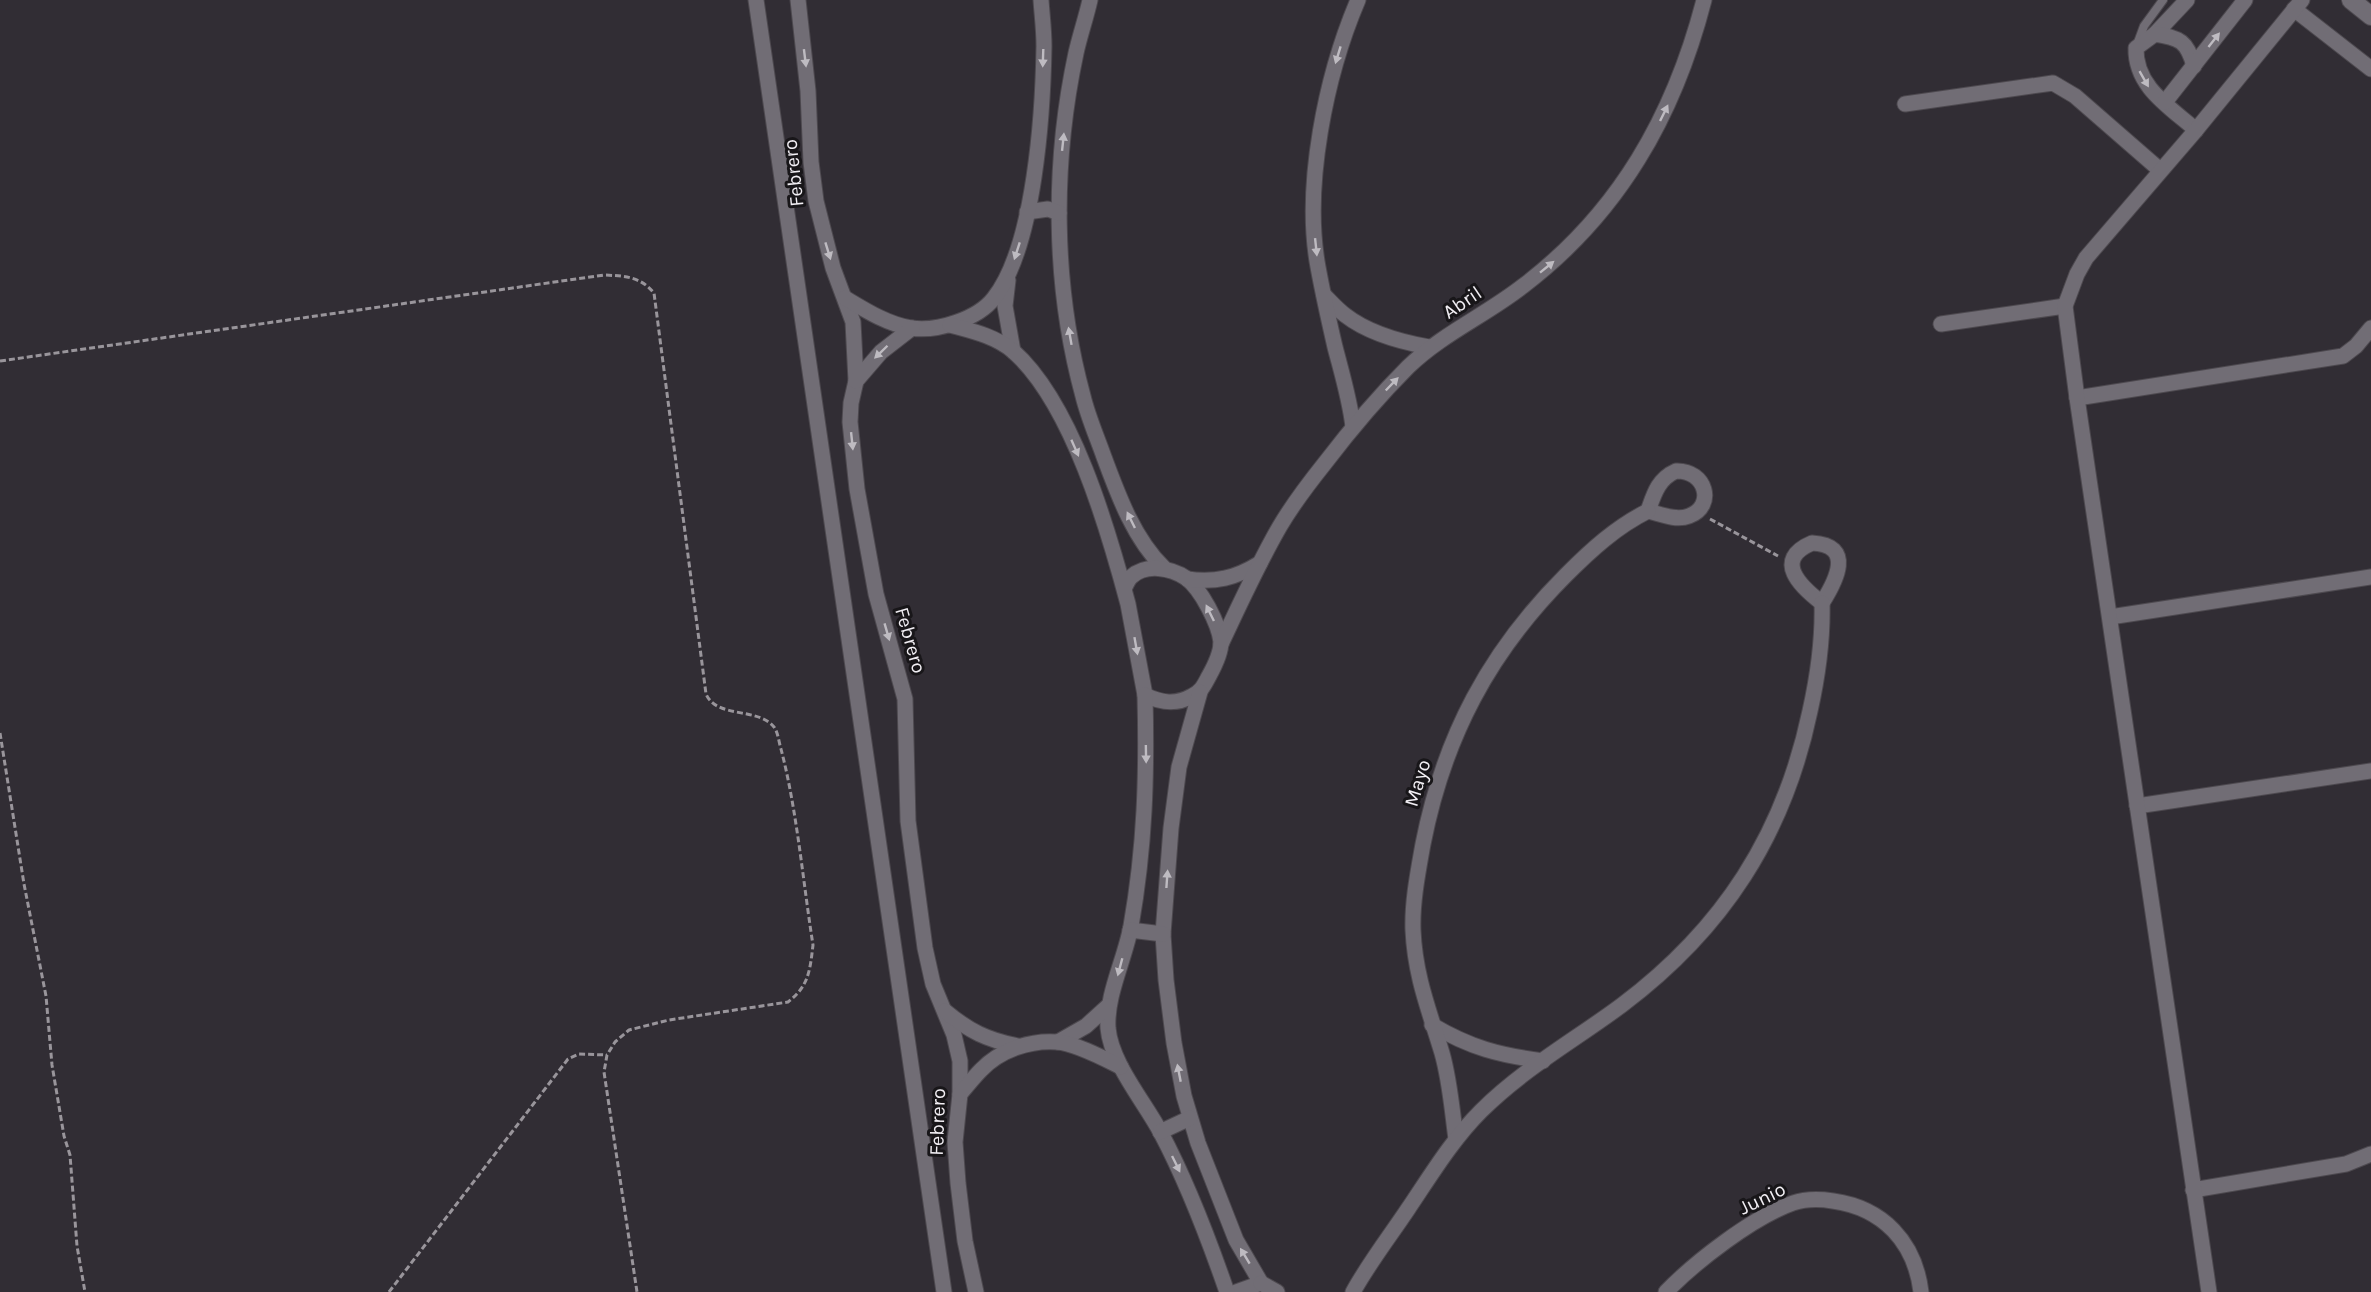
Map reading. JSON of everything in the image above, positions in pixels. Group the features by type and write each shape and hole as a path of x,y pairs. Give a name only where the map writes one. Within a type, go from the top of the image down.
{"street":[{"path":"756,0 944,1292"},
{"name":"Febrero","path":"798,0 808,91 811,162 816,201 833,268 853,322 856,381 850,404 850,422 857,489 876,594 905,699 909,833 925,948 933,984 954,1035 960,1061 960,1094 955,1142 965,1241 976,1292"},
{"path":"1012,351 1005,306 1009,274 1025,224 1035,163 1044,43 1041,0"},
{"path":"1090,0 1076,51 1069,91 1060,177 1059,213 1069,332 1083,397 1116,489 1139,536 1153,557 1164,568 1187,579 1208,582 1231,578 1260,563"},
{"path":"1353,427 1351,407 1324,295 1315,240 1314,205 1321,123 1338,52 1358,0"},
{"name":"Abril","path":"1221,644 1260,563 1297,500 1375,400 1430,347 1467,325 1556,260 1600,214 1638,161 1670,100 1690,48 1704,0"},
{"path":"2187,0 2155,34 2136,48 2139,72 2146,85 2196,130"},
{"path":"2165,102 2245,0"},
{"path":"2351,0 2371,16"},
{"path":"2209,1292 2065,306 2070,288 2086,258 2196,130 2298,5 2371,69"},
{"path":"2155,34 2174,37 2183,42 2190,50 2194,66"},
{"path":"1905,104 2053,83 2075,96 2160,170"},
{"path":"1027,212 1048,209 1059,213"},
{"path":"845,298 865,310 912,328 950,325 977,313 993,299 1009,274"},
{"path":"1324,295 1345,315 1372,330 1430,347"},
{"path":"1941,324 2065,306"},
{"path":"950,325 1000,342 1012,351 1039,382 1058,412 1106,525 1124,589 1145,695 1147,784 1139,873 1130,930 1108,1006 1111,1045 1121,1068 1160,1132 1192,1197 1227,1292"},
{"path":"856,381 880,352 912,328"},
{"path":"2077,398 2343,356 2356,346 2371,328"},
{"path":"1058,412 1069,409 1083,397"},
{"path":"1676,471 1686,471 1695,475 1702,483 1705,494 1703,503 1697,512 1677,518 1648,511 1659,483 1667,475 1676,471"},
{"name":"Mayo","path":"1456,1139 1448,1080 1419,982 1413,928 1415,896 1429,815 1439,779 1454,738 1486,672 1526,618 1560,581 1606,538 1629,520 1648,511"},
{"path":"1339,1292 1357,1286 1456,1139 1481,1111 1514,1082 1623,1004 1665,970 1697,939 1726,903 1768,837 1791,786 1799,760 1820,661 1823,632 1822,603 1840,567 1838,557 1831,548 1823,544 1812,543 1795,554 1792,564 1793,574 1799,584 1822,603"},
{"path":"1124,589 1131,577 1144,570 1164,568"},
{"path":"2110,617 2371,577"},
{"path":"1187,579 1203,598 1217,628 1221,644 1214,668 1200,692 1179,767 1171,828 1163,934 1174,1043 1190,1118 1236,1240 1261,1283 1277,1292"},
{"path":"1145,695 1159,702 1181,702 1200,692"},
{"path":"2137,806 2371,771"},
{"path":"1130,930 1163,934"},
{"path":"1058,1042 1086,1026 1108,1006"},
{"path":"945,1011 967,1029 1000,1042 1018,1046 1058,1042 1101,1056 1121,1068"},
{"path":"1432,1025 1451,1036 1503,1056 1543,1060"},
{"path":"960,1094 982,1068 998,1056 1018,1046"},
{"path":"1160,1132 1190,1118"},
{"path":"2193,1190 2346,1164 2371,1154"},
{"name":"Junio","path":"1665,1292 1731,1237 1794,1203 1811,1200 1852,1204 1872,1212 1890,1226 1902,1240 1912,1261 1921,1292"},
{"path":"1236,1292 1261,1283"}],"lane":[{"path":"2136,48 2144,26 2163,0"}],"path":[{"path":"0,361 604,275 628,276 646,284 654,293 706,694 709,700 721,707 765,721 775,728 786,768 813,945 807,978 800,993 788,1002 669,1020 629,1030 615,1042 608,1055 604,1072 637,1292"},
{"path":"1697,512 1792,564"},
{"path":"0,733 24,884 46,996 52,1065 64,1136 70,1155 77,1246 85,1292"},
{"path":"389,1292 568,1059 579,1054 608,1055"}]}
